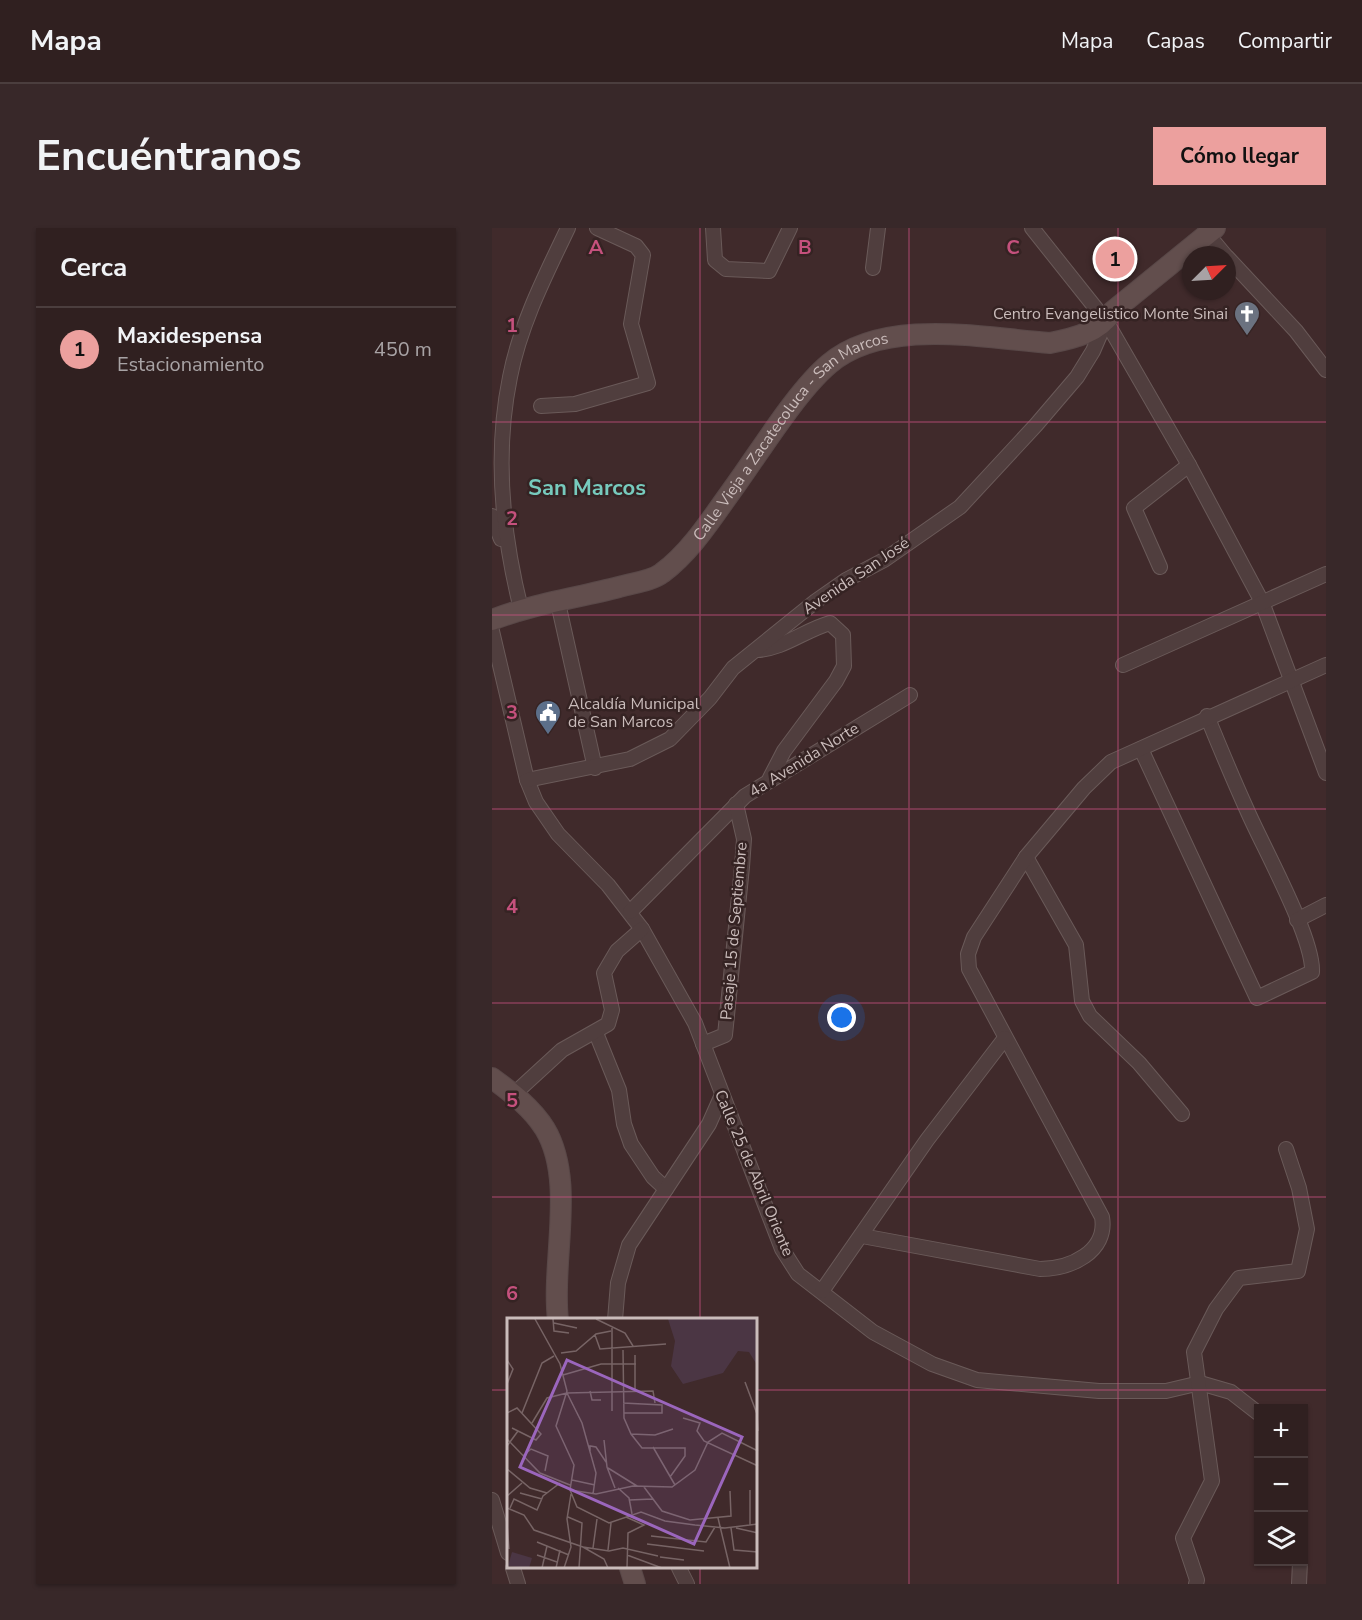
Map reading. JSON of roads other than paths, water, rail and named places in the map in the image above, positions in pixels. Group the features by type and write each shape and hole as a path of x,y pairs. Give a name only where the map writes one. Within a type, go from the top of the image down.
{"main road":[{"name":"Calle Vieja a Zacatecoluca - San Marcos","path":"1219,246 1233,228"},
{"name":"Calle Vieja a Zacatecoluca - San Marcos","path":"492,620 521,609 558,603 660,575 677,560 720,506 812,381 831,363 864,344 913,333 1050,343 1087,333 1106,321 1113,311 1182,269"},
{"name":"Calle Vieja a Zacatecoluca - San Marcos","path":"1106,321 1123,319 1182,270"},
{"path":"492,1078 514,1094 544,1128 556,1155 561,1191 556,1286 558,1318"},
{"path":"630,1569 635,1584"}],"street":[{"path":"508,558 500,460 510,377 532,306 568,228"},
{"path":"541,406 575,404 648,383 631,324 643,255 636,246 597,228"},
{"path":"713,228 712,246 715,260 726,269 769,271 790,228"},
{"path":"873,268 878,228"},
{"path":"1032,228 1106,321 1189,465 1263,602 1322,754 1326,773"},
{"path":"1236,268 1296,331 1326,370"},
{"name":"Avenida San José","path":"527,780 595,768 630,759 670,740 710,698 734,668 816,601 846,580 884,560 960,507 1077,377 1093,351 1106,321"},
{"path":"1160,567 1134,508 1189,465"},
{"path":"492,516 508,558 521,609"},
{"path":"1122,665 1326,574"},
{"path":"558,603 595,768"},
{"path":"757,650 771,650 830,623 843,636 845,651 844,666 836,681 784,751 769,779"},
{"name":"Calle 25 de Abril Oriente","path":"492,632 527,780 536,802 558,834 630,912 695,1023 721,1097 782,1248 798,1274 873,1332 932,1364 977,1380 1099,1391 1166,1390 1200,1383 1231,1392 1254,1410"},
{"path":"862,1236 1040,1269 1055,1269 1072,1264 1094,1249 1105,1230 1099,1208 969,969 968,954 974,937 1026,857 1084,788 1111,762 1207,716 1326,665"},
{"name":"4a Avenida Norte","path":"630,912 736,804 769,779 910,695"},
{"path":"1141,749 1257,998 1312,972 1313,963 1297,920 1246,809 1207,716"},
{"name":"Pasaje 15 de Septiembre","path":"703,1044 725,1035 731,999 744,839 736,804"},
{"path":"1026,857 1076,945 1082,1001 1090,1016 1139,1063 1182,1114"},
{"path":"1297,920 1326,905"},
{"path":"514,1094 562,1050 596,1033 608,1024 611,1017 604,973 609,962 642,929"},
{"path":"596,1033 619,1090 624,1124 631,1144 653,1177 666,1189"},
{"path":"822,1291 927,1140 1005,1038"},
{"path":"615,1318 618,1283 629,1245 709,1124 721,1097"},
{"path":"1196,1584 1197,1580 1183,1538 1212,1481 1194,1352 1216,1309 1239,1278 1298,1271 1307,1229 1299,1188 1286,1149"},
{"path":"492,1500 507,1550"},
{"path":"1299,1584 1300,1566"},
{"path":"513,1569 518,1584"},
{"path":"680,1569 687,1584"}],"place":[{"name":"Maxidespensa","path":"1115,259"},
{"name":"Centro Evangelistico Monte Sinai","path":"1247,337"},
{"name":"Alcaldía Municipal de San Marcos","path":"548,736"}],"district":[{"name":"San Marcos","path":"587,488"}]}
